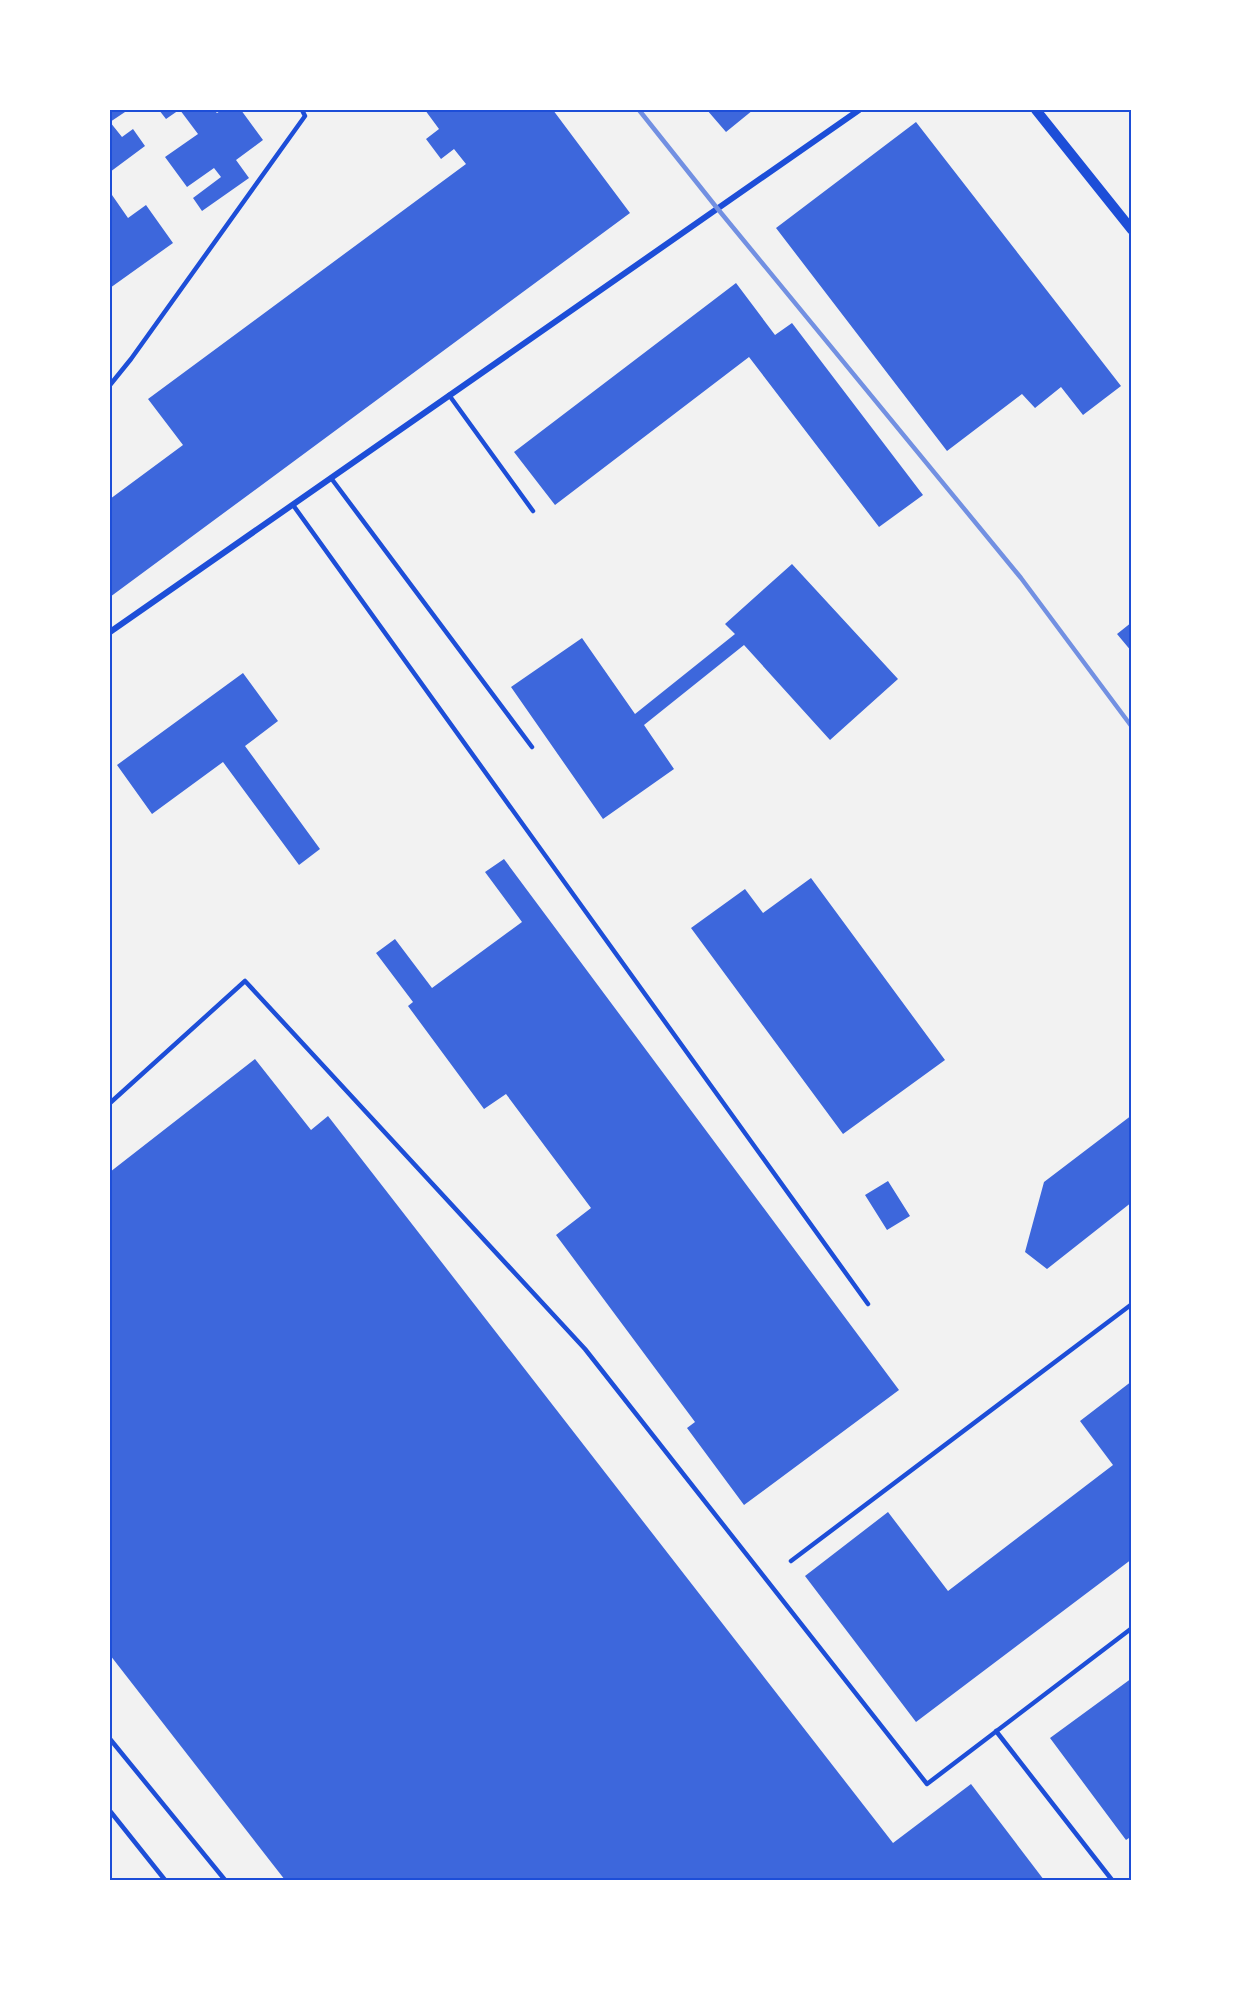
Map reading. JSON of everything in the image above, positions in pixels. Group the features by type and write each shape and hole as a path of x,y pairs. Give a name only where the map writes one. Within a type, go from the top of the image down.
{"street":[{"path":"110,632 859,110"},
{"path":"1036,110 1131,230"}],"lane":[{"path":"110,386 304,116 302,110"},
{"path":"449,395 532,511"},
{"path":"331,478 532,747"},
{"path":"293,505 868,1304"},
{"path":"110,1103 245,981 585,1349 927,1784 1131,1628"},
{"path":"791,1561 1131,1304"},
{"path":"996,1731 1112,1881"},
{"path":"110,1739 225,1881"},
{"path":"110,1811 165,1881"}],"building":[{"path":"110,110 128,110 110,122"},
{"path":"159,110 179,110 166,119"},
{"path":"180,110 214,110 217,113 222,110 241,110 263,140 236,160 249,178 202,211 193,198 221,177 214,168 187,187 165,157 198,134"},
{"path":"425,110 553,110 630,213 110,597 110,499 183,445 148,399 466,164 454,149 441,159 426,139 439,129"},
{"path":"707,110 753,110 726,132"},
{"path":"110,122 122,137 133,129 145,146 110,172"},
{"path":"916,122 1121,386 1083,415 1061,387 1035,408 1022,394 947,451 776,228"},
{"path":"112,195 128,218 146,205 173,243 110,288 110,197"},
{"path":"736,283 775,335 792,323 923,495 879,527 749,357 555,505 514,452"},
{"path":"792,564 898,679 830,740 744,645 644,725 674,769 603,819 511,687 582,638 635,714 735,634 725,624"},
{"path":"1132,622 1132,652 1117,634"},
{"path":"243,673 278,721 245,746 320,849 299,865 223,762 152,814 117,765"},
{"path":"504,859 899,1390 744,1505 687,1428 695,1422 556,1235 591,1208 506,1094 484,1109 408,1006 413,1002 376,953 395,939 432,988 522,922 485,872"},
{"path":"811,878 945,1060 843,1134 691,928 745,889 763,913"},
{"path":"255,1059 311,1130 328,1116 893,1843 971,1784 1044,1880 285,1880 110,1655 110,1172"},
{"path":"1132,1115 1132,1202 1047,1269 1025,1252 1044,1182"},
{"path":"888,1181 910,1216 887,1230 865,1195"},
{"path":"1132,1381 1132,1559 916,1722 805,1576 888,1512 948,1591 1113,1465 1080,1421"},
{"path":"1132,1678 1132,1836 1126,1840 1050,1738"}],"railway":[{"path":"639,110 1021,578 1132,727"}]}
